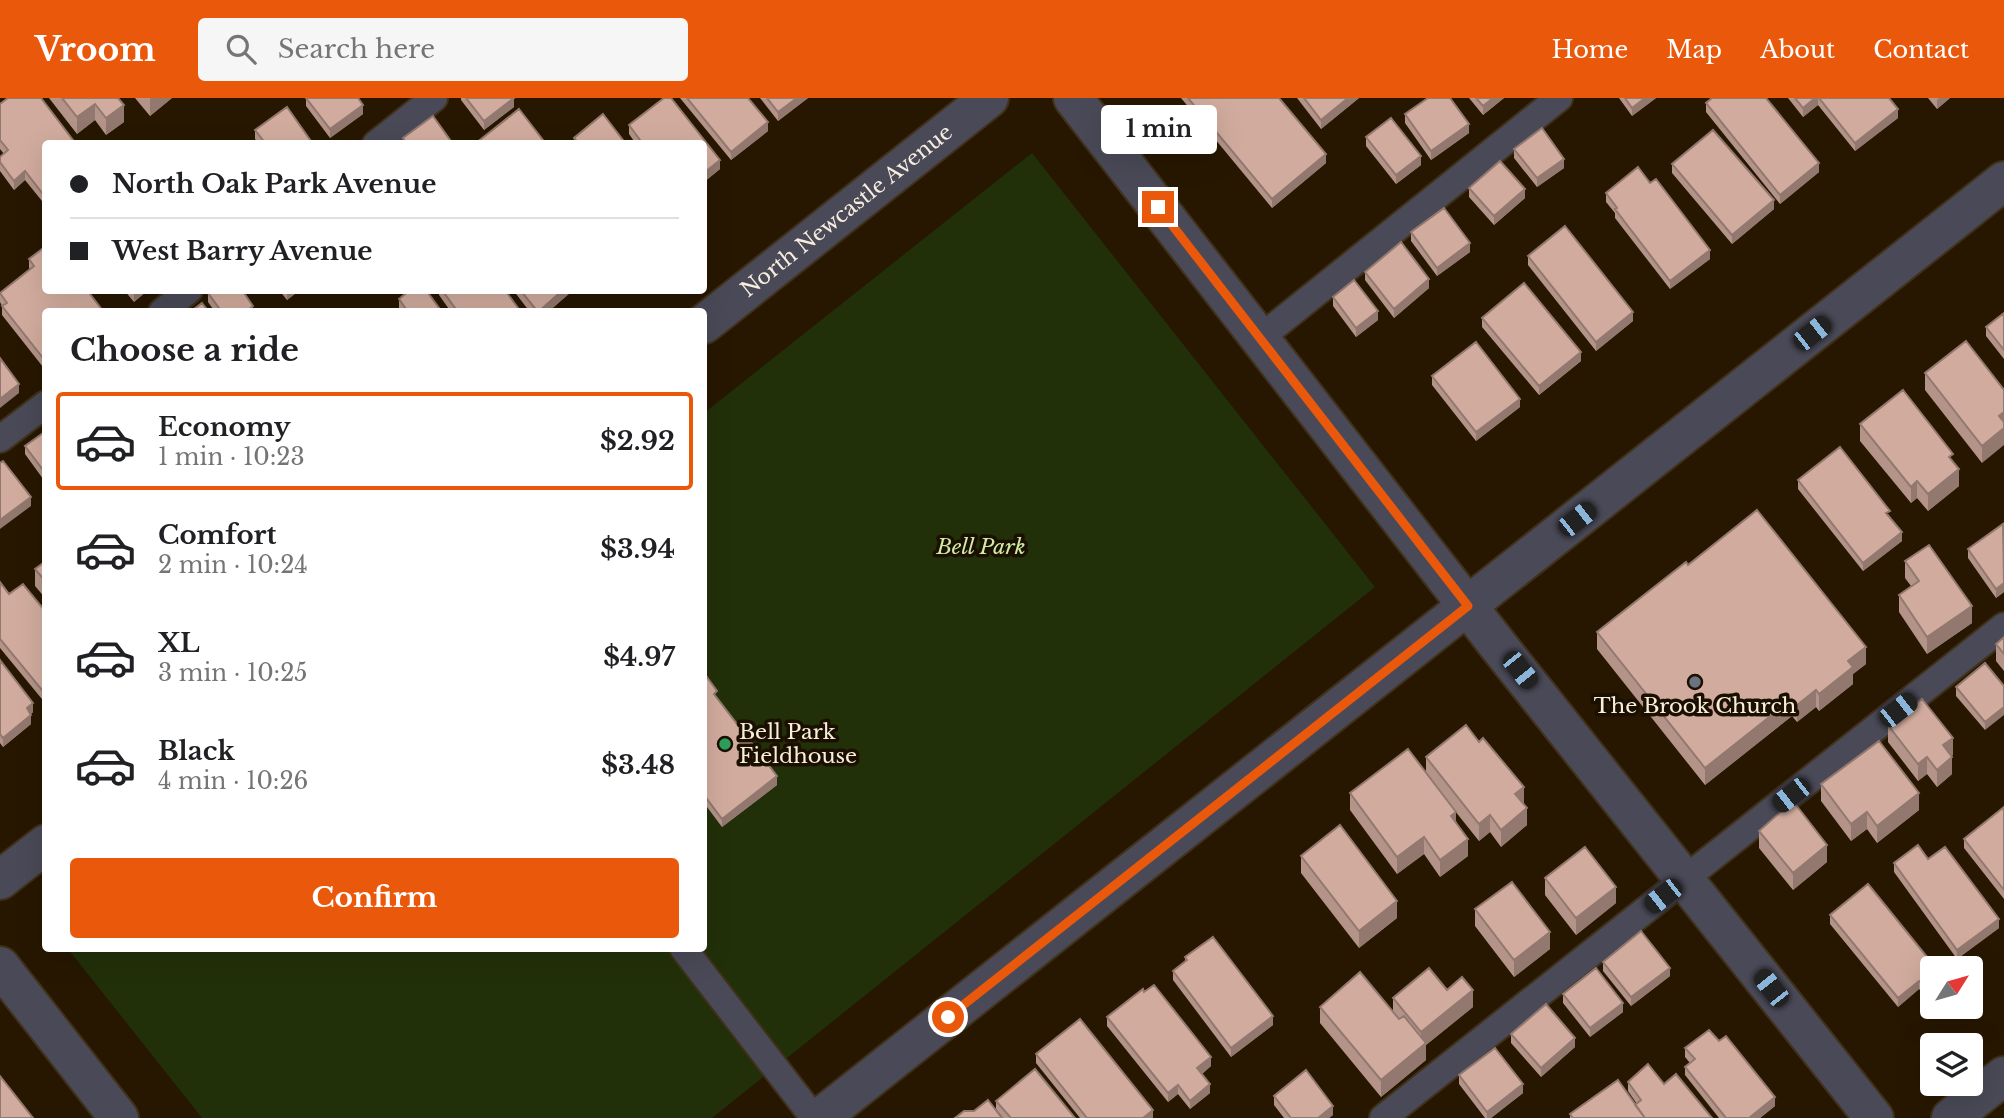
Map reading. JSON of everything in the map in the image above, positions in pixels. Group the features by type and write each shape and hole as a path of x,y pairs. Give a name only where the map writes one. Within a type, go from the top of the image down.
{"street":[{"name":"North Newcastle Avenue","path":"707,322 989,98"},
{"path":"1073,98 1468,606 1874,1118"},
{"path":"820,1118 2004,181"},
{"path":"0,880 42,847"},
{"path":"0,966 120,1118"},
{"path":"1951,1118 2004,1076"}],"lane":[{"path":"381,140 434,98"},
{"path":"1260,338 1559,98"},
{"path":"167,308 184,294"},
{"path":"0,439 42,407"},
{"path":"1383,1118 2004,626"},
{"path":"685,952 814,1118"}],"green space":[{"name":"Bell Park","path":"1032,153 1375,587 712,1118 202,1118 70,952 707,952 707,411"}],"building":[{"path":"8,98 41,98 73,140 42,140 42,193 25,171 14,181 0,162 0,157 8,150 0,140 0,104"},
{"path":"62,98 118,98 124,105 106,118 95,104 77,117"},
{"path":"306,98 358,98 363,105 330,129"},
{"path":"466,98 514,98 484,121"},
{"path":"664,98 671,98 704,140 640,140 629,125"},
{"path":"687,98 748,98 768,122 731,152"},
{"path":"767,98 797,98 778,112"},
{"path":"1188,98 1279,98 1326,154 1272,199"},
{"path":"1304,98 1348,98 1321,120"},
{"path":"1428,98 1450,98 1469,124 1431,151 1405,114"},
{"path":"1476,98 1493,98 1483,106"},
{"path":"1625,98 1645,98 1632,108"},
{"path":"1712,98 1766,98 1819,163 1780,195 1706,103"},
{"path":"1795,98 1815,98 1803,108"},
{"path":"1819,98 1889,98 1898,109 1855,143"},
{"path":"287,107 310,140 263,140 255,130"},
{"path":"519,109 543,140 480,140"},
{"path":"603,114 623,140 576,140 574,138"},
{"path":"433,116 450,140 404,140 403,138"},
{"path":"1391,118 1421,156 1396,175 1366,137"},
{"path":"1542,128 1564,159 1537,178 1514,149"},
{"path":"1713,130 1774,200 1732,235 1672,164"},
{"path":"707,144 720,160 707,171"},
{"path":"1500,161 1525,189 1494,216 1469,188"},
{"path":"1638,167 1650,183 1656,179 1710,250 1670,281 1615,209 1617,208 1606,193"},
{"path":"1444,208 1470,243 1437,268 1411,232"},
{"path":"1565,226 1633,312 1596,342 1528,256"},
{"path":"1401,242 1429,279 1394,309 1365,272"},
{"path":"42,249 42,294 90,294 101,308 42,308 42,357 2,306 7,303 0,293 34,266 29,259"},
{"path":"1354,280 1378,311 1356,328 1333,297"},
{"path":"1524,283 1581,352 1539,386 1482,318"},
{"path":"209,294 245,294 253,306 251,308 219,308"},
{"path":"405,294 429,294 439,308 405,308 399,299"},
{"path":"445,294 508,294 518,308 455,308"},
{"path":"523,294 558,294 543,308 535,308"},
{"path":"2004,313 2004,350 1986,327"},
{"path":"1966,341 2004,390 2004,412 1999,416 2004,422 2004,428 1982,446 1925,373"},
{"path":"1476,342 1520,399 1476,432 1432,376"},
{"path":"0,358 19,384 0,399"},
{"path":"1903,390 1953,454 1949,457 1959,469 1928,494 1917,481 1911,487 1860,424"},
{"path":"42,434 42,469 25,446"},
{"path":"1840,447 1890,511 1886,513 1902,532 1863,563 1798,480"},
{"path":"3,461 31,497 0,520 0,463"},
{"path":"1757,510 1866,647 1848,661 1853,667 1819,694 1816,690 1797,705 1792,699 1705,768 1597,632"},
{"path":"2003,524 2004,583 1996,589 1968,549"},
{"path":"1929,545 1972,606 1927,637 1899,595 1919,581 1905,561"},
{"path":"42,564 42,577 35,569"},
{"path":"0,582 9,594 23,584 42,607 42,690 0,639"},
{"path":"2004,637 2004,654 1996,644"},
{"path":"0,660 33,703 27,708 31,715 3,738 0,734"},
{"path":"1985,663 2004,686 2004,707 1985,722 1956,687"},
{"name":"Bell Park Fieldhouse","path":"707,677 717,691 714,694 777,776 722,819 707,799"},
{"path":"1922,699 1953,738 1943,745 1952,757 1937,770 1927,757 1918,764 1888,725"},
{"path":"1466,725 1479,742 1483,738 1524,787 1515,794 1527,808 1501,830 1490,815 1479,824 1426,757"},
{"path":"1879,741 1919,793 1877,826 1867,812 1851,824 1821,784"},
{"path":"1408,749 1456,812 1451,816 1468,839 1440,860 1424,837 1397,857 1350,793"},
{"path":"1793,801 1827,845 1793,873 1759,831"},
{"path":"2004,807 2004,890 1964,839"},
{"path":"1340,825 1397,901 1359,931 1301,856"},
{"path":"1918,845 1928,859 1945,847 1999,919 1957,950 1894,863"},
{"path":"1585,847 1616,887 1576,918 1545,878"},
{"path":"1512,882 1550,932 1514,960 1475,909"},
{"path":"1868,884 1926,956 1920,956 1920,982 1898,998 1830,915"},
{"path":"1641,931 1670,968 1631,997 1603,962"},
{"path":"1213,937 1273,1016 1231,1048 1173,971 1187,960 1185,957"},
{"path":"1429,968 1447,990 1462,977 1473,990 1421,1032 1393,998"},
{"path":"1596,968 1623,1003 1590,1028 1563,994"},
{"path":"1360,972 1399,1019 1404,1016 1426,1043 1381,1080 1320,1007"},
{"path":"1154,985 1211,1057 1197,1068 1210,1084 1190,1101 1178,1085 1168,1093 1107,1017 1143,989 1144,992"},
{"path":"1546,1004 1575,1038 1541,1068 1511,1034"},
{"path":"1080,1019 1153,1110 1143,1118 1087,1118 1036,1054"},
{"path":"1709,1030 1719,1041 1726,1036 1775,1097 1749,1118 1726,1118 1685,1067 1695,1059 1685,1048"},
{"path":"1495,1048 1523,1084 1487,1112 1459,1075"},
{"path":"1648,1064 1664,1084 1676,1074 1712,1118 1645,1118 1635,1105 1641,1100 1628,1082"},
{"path":"1035,1069 1075,1118 1011,1118 996,1101"},
{"path":"1306,1070 1333,1106 1318,1118 1291,1118 1274,1096"},
{"path":"0,1076 33,1118 0,1118"},
{"path":"1618,1080 1645,1118 1573,1118 1570,1114"},
{"path":"988,1100 1002,1118 955,1118 964,1111 974,1111"}],"place":[{"name":"The Brook Church","path":"1695,682"},
{"name":"Bell Park Fieldhouse","path":"725,744"}],"route":[{"path":"948,1017 1468,606 1158,207"}]}
